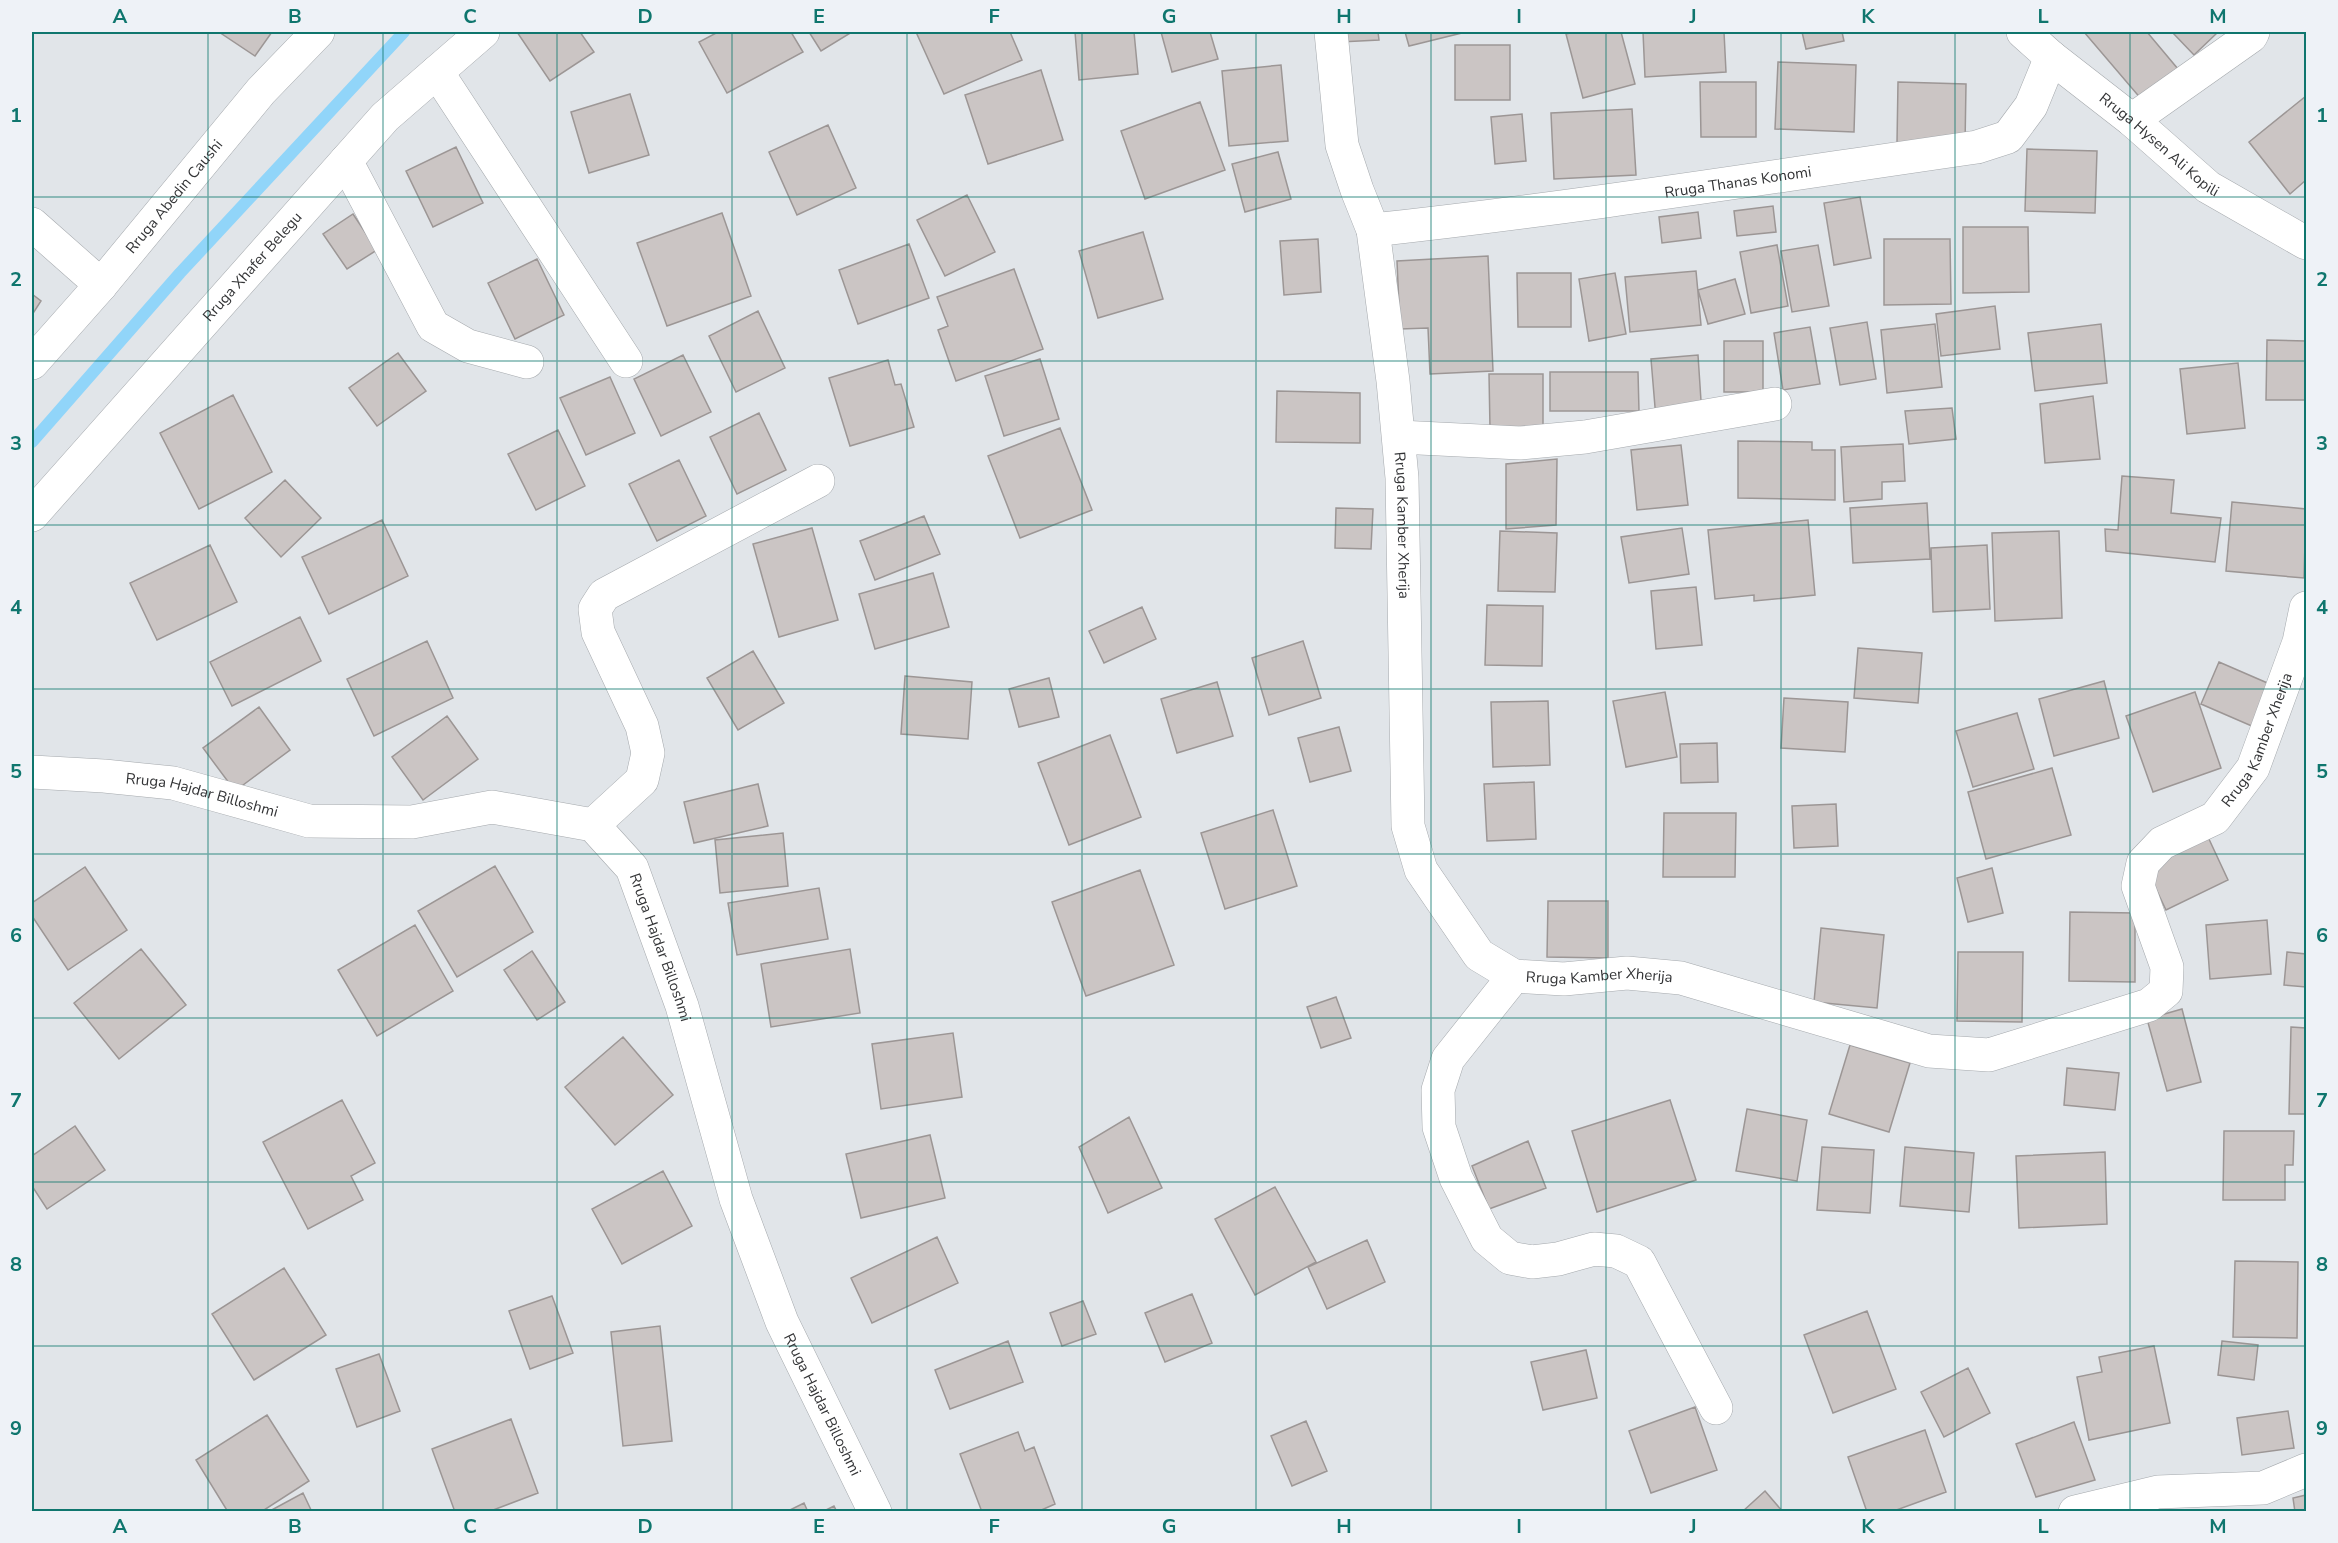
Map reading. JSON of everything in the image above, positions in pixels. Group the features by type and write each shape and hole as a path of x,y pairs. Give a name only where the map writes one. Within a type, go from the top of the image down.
{"street":[{"name":"Rruga Abedin Caushi","path":"32,363 101,285 261,91 318,32"},
{"name":"Rruga Xhafer Belegu","path":"32,515 385,117 483,32"},
{"name":"Rruga Kamber Xherija","path":"1331,32 1342,146 1373,230 1399,437 1402,478 1408,826 1421,870 1479,955 1514,976 1564,979 1627,973 1681,978 1929,1051 1989,1055 2149,1005 2166,991 2167,967 2138,886 2143,863 2162,843 2215,818 2253,768 2299,642 2307,608"},
{"name":"Rruga Hysen Ali Kopili","path":"2023,32 2051,57 2132,120 2208,187 2307,243"},
{"path":"2132,120 2251,36 2253,32"},
{"name":"Rruga Thanas Konomi","path":"1373,230 1599,202 1977,147 2008,137 2031,106 2051,57"},
{"path":"437,72 626,361"},
{"path":"346,161 433,326 468,346 527,362"},
{"path":"32,224 101,285"},
{"path":"1399,437 1521,443 1585,437 1775,404"},
{"path":"593,825 642,780 648,753 642,726 598,632 595,609 604,594 818,481"},
{"name":"Rruga Hajdar Billoshmi","path":"32,772 173,783 309,821 412,822 492,807 593,825 632,868 682,1006 736,1199 782,1322 874,1512"},
{"path":"1514,976 1448,1059 1438,1090 1439,1126 1456,1178 1487,1239 1510,1258 1532,1262 1558,1259 1594,1250 1616,1251 1639,1262 1716,1408"},
{"path":"2075,1512 2158,1492 2263,1488 2307,1470"}],"building":[{"path":"219,32 272,32 255,56"},
{"path":"517,32 580,32 594,52 550,81"},
{"path":"718,32 791,32 803,52 727,93 699,42"},
{"path":"809,32 852,32 821,51"},
{"path":"916,32 1010,32 1022,60 944,94"},
{"path":"1075,32 1134,32 1138,74 1079,80"},
{"path":"1161,32 1210,32 1218,59 1172,72"},
{"path":"1340,32 1378,32 1379,40 1340,42"},
{"path":"1405,32 1466,32 1409,46"},
{"path":"1621,32 1635,84 1583,98 1566,34"},
{"path":"1643,32 1724,32 1726,72 1645,77"},
{"path":"1802,32 1842,32 1844,41 1806,49"},
{"path":"2084,32 2147,32 2178,69 2142,100"},
{"path":"2172,32 2218,32 2194,55"},
{"path":"1455,45 1510,45 1510,100 1455,100"},
{"path":"1778,62 1856,65 1854,132 1775,129"},
{"path":"1281,65 1288,141 1229,146 1222,71"},
{"path":"1041,70 1063,140 988,164 965,95"},
{"path":"1700,82 1756,82 1756,137 1701,137"},
{"path":"1898,82 1966,84 1965,145 1897,143"},
{"path":"630,94 649,155 589,173 571,112"},
{"path":"2306,96 2306,180 2290,194 2249,142"},
{"path":"1200,102 1225,170 1145,199 1121,131"},
{"path":"1632,109 1636,175 1554,179 1551,113"},
{"path":"1522,114 1526,161 1495,164 1491,117"},
{"path":"828,125 856,188 797,215 769,152"},
{"path":"456,147 483,203 433,227 406,171"},
{"path":"2027,149 2097,151 2095,213 2025,211"},
{"path":"1278,152 1291,199 1245,212 1232,164"},
{"path":"967,195 995,252 945,276 917,220"},
{"path":"1860,197 1871,258 1834,265 1824,203"},
{"path":"1773,206 1776,232 1737,236 1734,211"},
{"path":"1698,212 1701,238 1662,243 1659,217"},
{"path":"722,213 751,296 667,326 637,243"},
{"path":"353,214 377,250 347,269 323,234"},
{"path":"1963,227 2028,227 2029,292 1963,293"},
{"path":"1143,232 1163,299 1098,318 1079,251"},
{"path":"1318,239 1321,292 1284,295 1280,241"},
{"path":"1884,239 1950,239 1951,304 1884,305"},
{"path":"909,244 929,298 858,324 839,270"},
{"path":"1777,245 1788,306 1751,313 1740,252"},
{"path":"1818,245 1829,306 1792,312 1781,251"},
{"path":"1488,256 1493,371 1430,374 1428,328 1400,329 1397,261"},
{"path":"537,259 564,315 515,339 488,283"},
{"path":"1014,269 1043,349 956,381 938,330 948,326 937,297"},
{"path":"1696,271 1701,325 1630,332 1625,277"},
{"path":"1517,273 1571,273 1571,327 1518,327"},
{"path":"1615,273 1626,334 1589,341 1579,279"},
{"path":"1735,279 1745,314 1708,324 1698,290"},
{"path":"32,294 41,301 32,315"},
{"path":"1995,306 2000,349 1941,356 1936,314"},
{"path":"758,311 785,368 736,392 709,336"},
{"path":"1867,322 1876,379 1840,385 1830,328"},
{"path":"1935,324 1942,387 1887,393 1881,330"},
{"path":"2101,324 2107,383 2035,391 2028,333"},
{"path":"1810,327 1820,384 1783,390 1774,333"},
{"path":"2267,340 2306,341 2306,400 2266,400"},
{"path":"1724,341 1763,341 1763,392 1724,392"},
{"path":"398,353 426,391 377,426 349,388"},
{"path":"683,355 711,412 661,436 634,379"},
{"path":"1698,355 1702,416 1656,419 1651,359"},
{"path":"1040,359 1059,419 1004,436 985,376"},
{"path":"888,360 895,385 901,384 914,427 850,446 829,378"},
{"path":"2238,363 2245,428 2187,434 2180,369"},
{"path":"1550,372 1638,372 1639,411 1550,411"},
{"path":"1489,374 1543,374 1543,428 1490,428"},
{"path":"610,377 635,433 586,455 560,398"},
{"path":"1277,391 1360,393 1360,443 1276,442"},
{"path":"233,395 272,472 199,509 160,433"},
{"path":"2093,396 2100,459 2045,463 2040,404"},
{"path":"1952,408 1956,439 1909,444 1905,411"},
{"path":"759,413 786,470 737,494 710,437"},
{"path":"1060,428 1092,510 1020,538 988,456"},
{"path":"558,430 585,486 536,510 508,454"},
{"path":"1738,441 1812,442 1812,450 1835,450 1835,500 1738,498"},
{"path":"1903,444 1905,481 1882,482 1882,499 1844,502 1841,447"},
{"path":"1681,445 1688,505 1637,510 1631,450"},
{"path":"1557,459 1556,525 1506,529 1506,464"},
{"path":"679,460 706,516 657,541 629,484"},
{"path":"2122,476 2174,480 2171,513 2221,518 2215,562 2106,551 2105,529 2118,530"},
{"path":"285,480 321,518 281,557 245,518"},
{"path":"2232,502 2306,509 2304,578 2226,571"},
{"path":"1927,503 1930,559 1853,563 1850,508"},
{"path":"1336,508 1373,509 1371,549 1335,548"},
{"path":"924,516 940,554 875,580 860,541"},
{"path":"382,520 408,576 329,614 302,557"},
{"path":"1808,520 1815,595 1754,601 1754,595 1715,599 1708,530"},
{"path":"812,528 838,620 779,637 753,544"},
{"path":"1682,528 1689,574 1629,583 1621,537"},
{"path":"1500,531 1557,533 1555,592 1498,591"},
{"path":"2059,531 2062,618 1995,621 1992,533"},
{"path":"210,545 237,602 157,640 130,583"},
{"path":"1987,545 1990,609 1933,612 1931,548"},
{"path":"933,573 949,627 875,649 859,594"},
{"path":"1696,587 1702,645 1656,649 1651,591"},
{"path":"1487,605 1543,606 1542,666 1485,665"},
{"path":"1142,607 1156,639 1104,663 1089,631"},
{"path":"300,617 321,661 232,706 210,662"},
{"path":"427,641 453,698 374,736 347,679"},
{"path":"1303,641 1321,698 1269,715 1252,658"},
{"path":"1858,648 1922,653 1918,703 1854,698"},
{"path":"753,651 784,703 738,730 707,678"},
{"path":"2219,662 2272,685 2254,727 2201,704"},
{"path":"905,676 972,682 968,739 901,734"},
{"path":"1049,678 1059,717 1019,727 1009,689"},
{"path":"2104,681 2119,738 2054,756 2039,699"},
{"path":"1217,682 1233,736 1177,753 1161,699"},
{"path":"1665,692 1677,757 1626,767 1613,701"},
{"path":"2195,692 2221,768 2153,792 2126,716"},
{"path":"1784,698 1848,702 1845,752 1781,748"},
{"path":"1548,701 1550,765 1493,767 1491,702"},
{"path":"259,707 290,750 235,791 203,748"},
{"path":"2017,713 2034,769 1973,787 1956,731"},
{"path":"447,716 478,759 423,800 392,757"},
{"path":"1339,727 1351,771 1310,782 1298,738"},
{"path":"1110,735 1141,817 1069,845 1038,763"},
{"path":"1717,743 1718,782 1681,783 1680,744"},
{"path":"2052,768 2071,835 1986,859 1968,792"},
{"path":"1534,782 1536,839 1487,841 1484,784"},
{"path":"758,784 768,826 694,843 684,802"},
{"path":"1836,804 1838,846 1794,848 1792,806"},
{"path":"1273,810 1297,886 1225,909 1201,833"},
{"path":"1664,813 1736,813 1735,877 1663,877"},
{"path":"783,833 788,886 720,893 715,840"},
{"path":"2208,837 2228,880 2166,910 2146,868"},
{"path":"495,866 533,932 457,977 418,911"},
{"path":"85,867 127,930 68,970 32,916 32,903"},
{"path":"1992,868 2003,913 1968,922 1957,878"},
{"path":"1140,870 1174,965 1086,996 1052,902"},
{"path":"819,888 828,939 737,955 728,903"},
{"path":"1548,901 1608,901 1608,958 1547,957"},
{"path":"2070,912 2135,913 2135,982 2069,981"},
{"path":"2267,920 2271,974 2210,979 2206,925"},
{"path":"415,925 453,991 377,1036 338,970"},
{"path":"1821,928 1884,935 1877,1008 1814,1002"},
{"path":"141,949 186,1005 119,1059 74,1003"},
{"path":"850,949 860,1013 771,1027 761,964"},
{"path":"532,951 565,1002 537,1020 504,970"},
{"path":"1958,952 2023,952 2022,1022 1957,1021"},
{"path":"2287,952 2306,954 2306,987 2284,985"},
{"path":"1336,997 1351,1038 1321,1048 1307,1007"},
{"path":"2182,1009 2201,1082 2167,1091 2147,1019"},
{"path":"2291,1027 2306,1028 2306,1114 2289,1114"},
{"path":"953,1033 962,1097 881,1109 872,1044"},
{"path":"623,1037 673,1095 615,1145 565,1087"},
{"path":"1850,1045 1910,1063 1889,1132 1829,1114"},
{"path":"2067,1068 2119,1073 2115,1110 2064,1105"},
{"path":"342,1100 375,1163 351,1176 363,1200 308,1229 263,1142"},
{"path":"1670,1100 1696,1180 1597,1212 1572,1131"},
{"path":"1747,1109 1807,1120 1797,1181 1736,1171"},
{"path":"1129,1117 1162,1188 1108,1213 1079,1147"},
{"path":"75,1126 105,1170 47,1209 32,1186 32,1156"},
{"path":"2224,1131 2294,1131 2293,1165 2285,1165 2285,1200 2223,1200"},
{"path":"930,1135 945,1198 861,1218 846,1154"},
{"path":"1528,1141 1546,1188 1489,1209 1472,1166"},
{"path":"1822,1147 1874,1150 1870,1213 1817,1210"},
{"path":"1905,1147 1974,1153 1969,1212 1900,1206"},
{"path":"2105,1152 2107,1224 2019,1228 2016,1156"},
{"path":"663,1171 692,1226 622,1264 592,1209"},
{"path":"1275,1187 1316,1262 1255,1295 1215,1219"},
{"path":"937,1237 958,1283 872,1323 851,1278"},
{"path":"1367,1240 1385,1282 1327,1309 1308,1267"},
{"path":"2235,1261 2298,1262 2297,1338 2233,1337"},
{"path":"284,1268 326,1335 254,1380 212,1314"},
{"path":"1192,1294 1212,1343 1165,1362 1145,1313"},
{"path":"552,1296 573,1353 530,1369 509,1311"},
{"path":"1083,1301 1096,1334 1062,1346 1050,1313"},
{"path":"1867,1311 1896,1389 1833,1413 1804,1335"},
{"path":"660,1326 672,1441 623,1446 611,1332"},
{"path":"1008,1341 1023,1382 950,1409 935,1370"},
{"path":"2222,1341 2258,1345 2254,1380 2218,1375"},
{"path":"2154,1346 2170,1423 2089,1440 2077,1377 2102,1372 2099,1357"},
{"path":"1586,1350 1597,1398 1543,1410 1531,1362"},
{"path":"379,1354 400,1411 357,1427 336,1369"},
{"path":"1968,1368 1990,1413 1944,1437 1921,1392"},
{"path":"1695,1407 1717,1470 1651,1493 1629,1431"},
{"path":"2288,1411 2294,1448 2242,1455 2237,1418"},
{"path":"267,1415 309,1481 261,1512 228,1512 196,1460"},
{"path":"511,1419 538,1493 488,1512 455,1512 432,1449"},
{"path":"1306,1421 1327,1471 1292,1486 1271,1436"},
{"path":"2074,1422 2095,1480 2036,1497 2016,1444"},
{"path":"1925,1430 1946,1492 1891,1512 1867,1512 1848,1457"},
{"path":"1018,1432 1025,1451 1034,1447 1055,1504 1037,1512 982,1512 960,1454"},
{"path":"1765,1491 1783,1512 1742,1512"},
{"path":"303,1493 312,1512 268,1512"},
{"path":"2306,1495 2306,1512 2295,1512 2293,1498"},
{"path":"804,1503 808,1512 786,1512"},
{"path":"834,1506 837,1512 822,1512"}],"waterway":[{"path":"32,442 180,273 404,32"}]}
